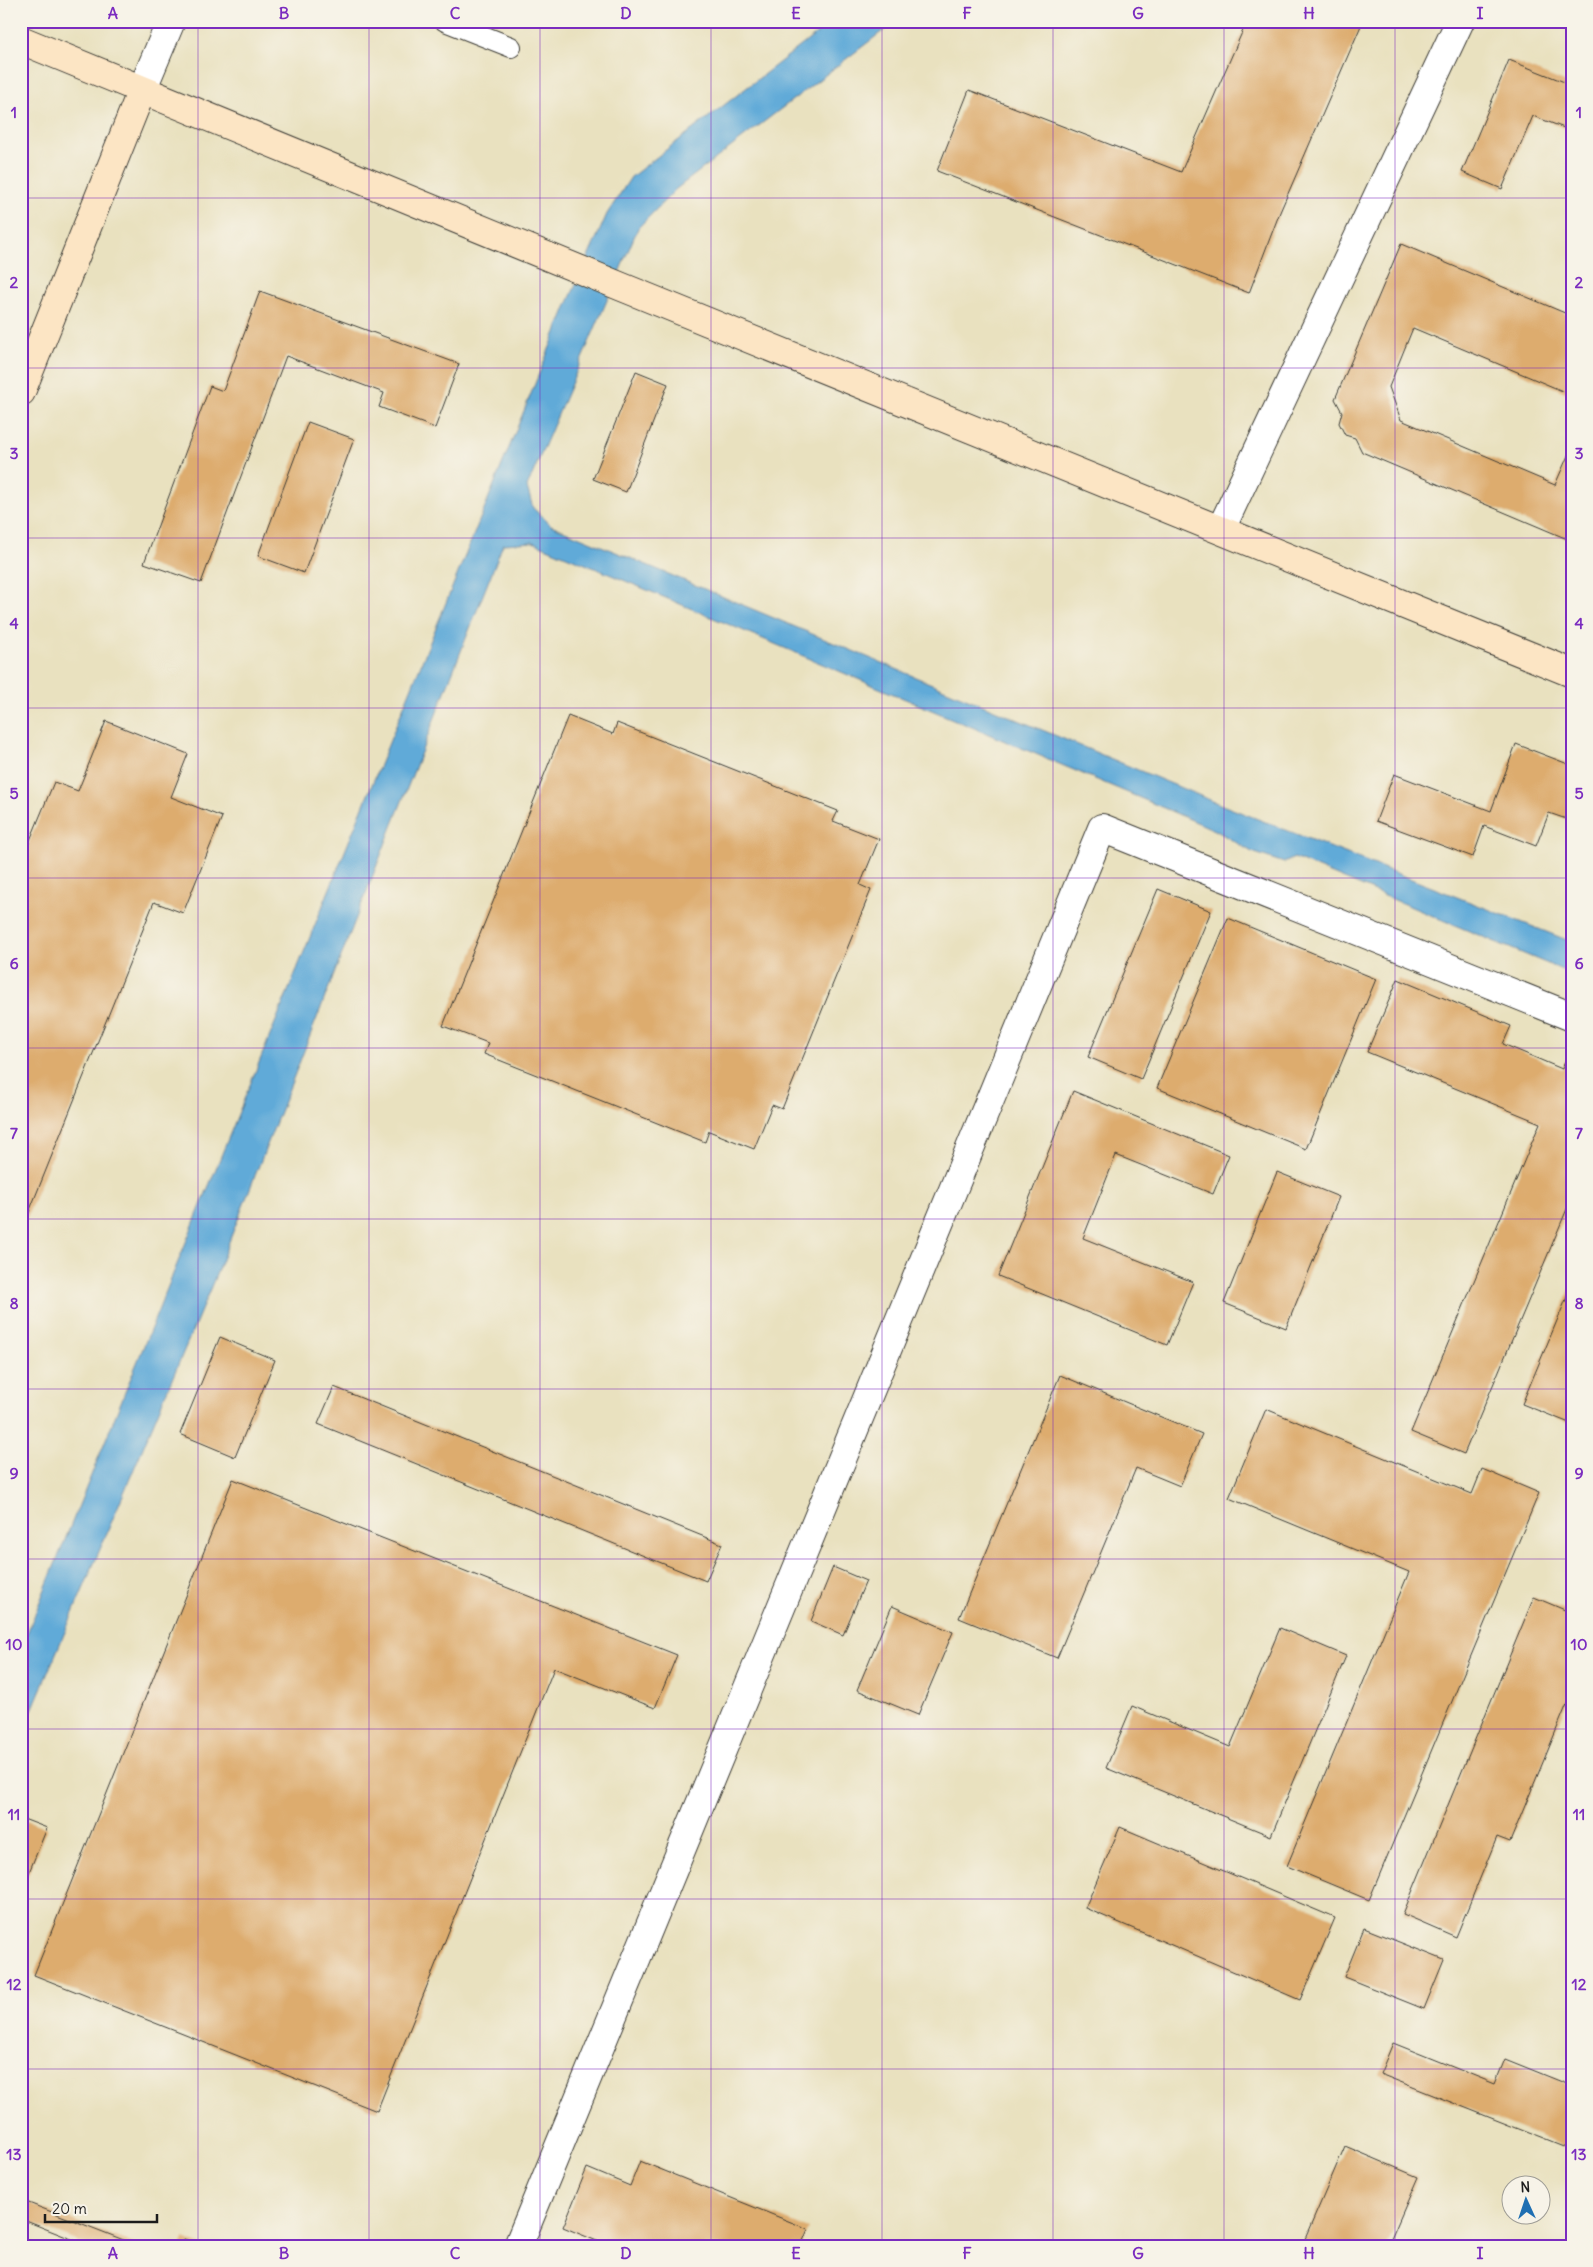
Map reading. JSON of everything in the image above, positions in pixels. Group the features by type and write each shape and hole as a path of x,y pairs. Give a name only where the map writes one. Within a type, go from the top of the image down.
{"street":[{"path":"21,392 171,21"},
{"path":"1221,529 1460,21"},
{"path":"21,40 574,268 1572,673"},
{"path":"518,2246 1102,828 1572,1018"}],"lane":[{"path":"444,21 511,47"}],"water":[{"path":"833,21 896,21 676,189 638,228 527,487 533,508 551,525 1222,805 1572,942 1572,974 1294,858 1284,863 1252,852 1215,830 533,542 503,544 216,1275 21,1736 21,1648 567,305 607,214 631,177"}],"building":[{"path":"1247,21 1363,21 1280,212 1249,293 937,171 969,90 1181,172"},
{"path":"1509,60 1572,85 1572,131 1533,116 1502,189 1462,172"},
{"path":"1401,244 1572,316 1572,395 1413,328 1389,387 1401,420 1555,485 1570,451 1572,451 1572,541 1362,452 1355,438 1345,435 1339,423 1342,412 1335,399"},
{"path":"260,291 459,364 435,428 379,407 384,393 286,356 201,583 144,563 210,386 223,391"},
{"path":"636,371 668,384 626,492 593,479"},
{"path":"308,422 354,439 304,573 258,556"},
{"path":"568,716 613,734 617,723 838,811 833,821 879,839 860,885 871,890 782,1109 772,1105 754,1149 709,1131 705,1142 484,1054 488,1043 443,1026"},
{"path":"106,721 188,754 171,797 222,817 183,913 154,902 21,1232 21,862 54,782 78,791"},
{"path":"1516,744 1568,764 1572,755 1572,821 1549,813 1536,846 1484,826 1473,857 1376,821 1394,774 1491,811"},
{"path":"1158,889 1211,911 1141,1079 1088,1057"},
{"path":"1228,918 1376,979 1306,1149 1157,1088"},
{"path":"1398,979 1511,1026 1503,1044 1562,1069 1567,1057 1572,1059 1572,1197 1464,1454 1411,1432 1540,1123 1367,1052"},
{"path":"1073,1091 1229,1155 1213,1194 1116,1155 1083,1238 1193,1282 1167,1345 998,1276"},
{"path":"1277,1172 1339,1197 1286,1328 1224,1303"},
{"path":"1572,1285 1572,1424 1522,1404"},
{"path":"220,1337 275,1360 235,1457 180,1434"},
{"path":"1060,1375 1202,1434 1180,1486 1136,1468 1057,1658 959,1618"},
{"path":"334,1387 722,1544 706,1581 318,1424"},
{"path":"1266,1409 1472,1494 1482,1469 1539,1493 1369,1900 1287,1866 1409,1572 1229,1498"},
{"path":"233,1479 677,1655 655,1708 554,1668 377,2111 34,1975"},
{"path":"833,1567 866,1581 843,1635 811,1621"},
{"path":"1534,1597 1572,1613 1572,1692 1510,1842 1497,1837 1456,1937 1403,1914"},
{"path":"892,1606 953,1632 918,1715 857,1690"},
{"path":"1280,1628 1346,1656 1271,1836 1106,1768 1132,1706 1230,1747"},
{"path":"21,1818 47,1828 21,1892"},
{"path":"1120,1827 1335,1918 1300,2000 1085,1908"},
{"path":"1364,1928 1444,1960 1424,2009 1344,1977"},
{"path":"1393,2043 1495,2084 1505,2059 1572,2086 1572,2150 1380,2074"},
{"path":"1345,2146 1418,2177 1388,2246 1302,2246"},
{"path":"640,2161 808,2229 801,2246 609,2246 563,2227 587,2168 630,2186"},
{"path":"21,2200 139,2246 89,2246 21,2219"},
{"path":"21,2238 40,2246 21,2246"},
{"path":"184,2239 202,2246 181,2246"}]}
